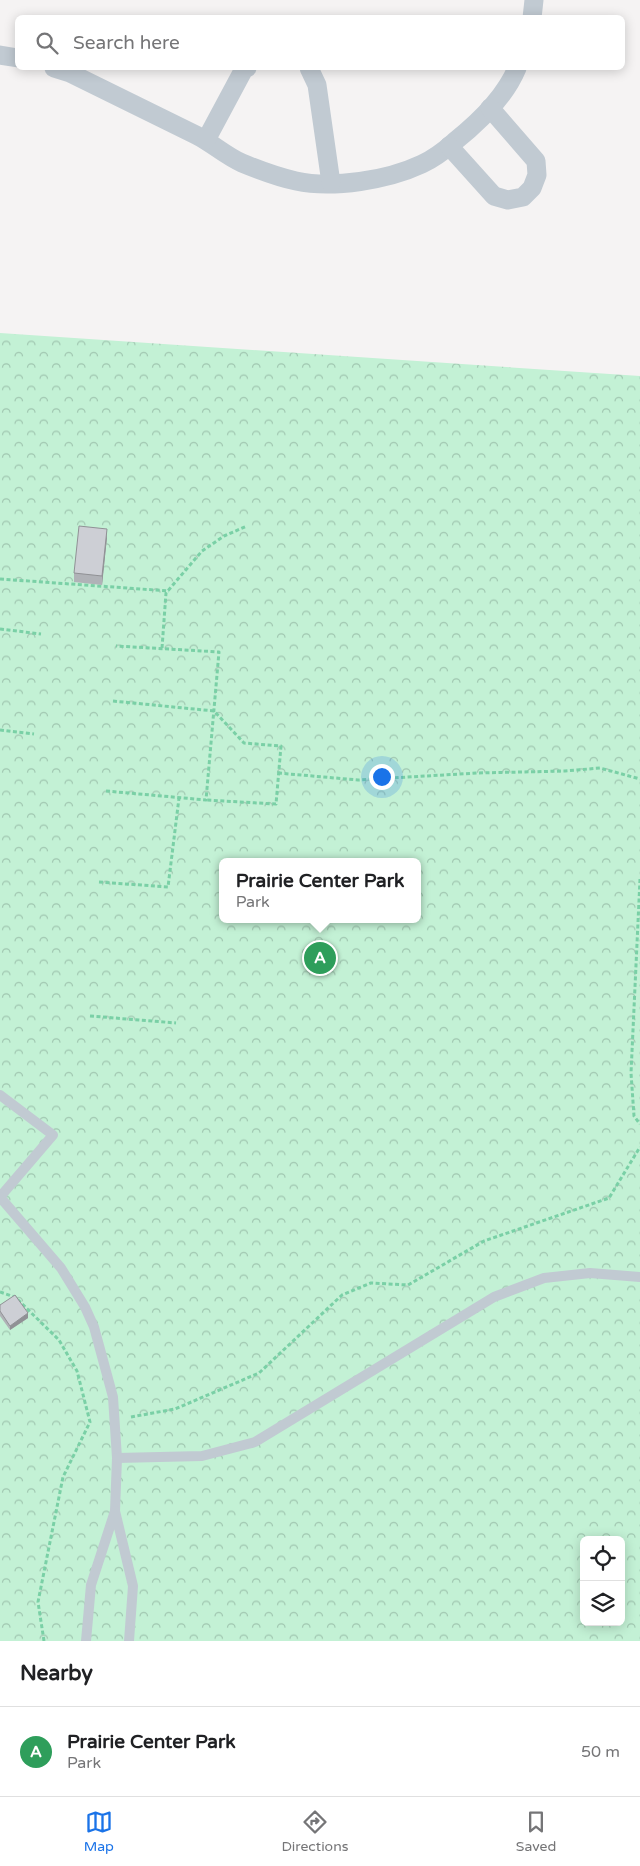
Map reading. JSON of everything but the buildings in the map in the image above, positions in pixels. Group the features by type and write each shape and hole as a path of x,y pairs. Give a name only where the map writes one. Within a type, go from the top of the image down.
{"street":[{"path":"532,15 534,0"},
{"path":"0,55 15,58"},
{"path":"60,70 206,140 240,162 297,181 331,183 383,177 423,164 474,126 494,102 516,70"},
{"path":"206,140 243,70"},
{"path":"310,70 317,85 331,183"},
{"path":"449,146 494,196 508,200 523,197 532,188 537,175 536,161 494,102"}],"lane":[{"path":"0,1095 53,1135 0,1197 61,1268 85,1307 94,1327 113,1397 117,1458 116,1511 134,1586 129,1641"},
{"path":"117,1458 202,1456 256,1442 494,1297 544,1278 590,1273 640,1277"},
{"path":"86,1641 92,1585 116,1511"}],"path":[{"path":"162,648 166,593 202,551 224,536 247,526"},
{"path":"0,579 169,590"},
{"path":"0,630 41,634"},
{"path":"116,646 219,652 206,800"},
{"path":"106,791 276,804 281,746 244,743 214,711 112,701"},
{"path":"0,730 34,734"},
{"path":"278,773 358,780 600,768 640,779"},
{"path":"100,882 168,887 179,798"},
{"path":"640,879 631,1073 634,1116 640,1124"},
{"path":"90,1016 176,1022"},
{"path":"90,1422 115,1420 175,1409 259,1373 342,1296 371,1284 408,1286 484,1241 609,1198 640,1147"},
{"path":"0,1292 15,1297 59,1340 77,1371 90,1422 63,1477 38,1602 44,1641"}],"green space":[{"path":"0,333 640,376 640,1641 0,1641"}],"place":[{"name":"Prairie Center Park","path":"320,958"}]}
